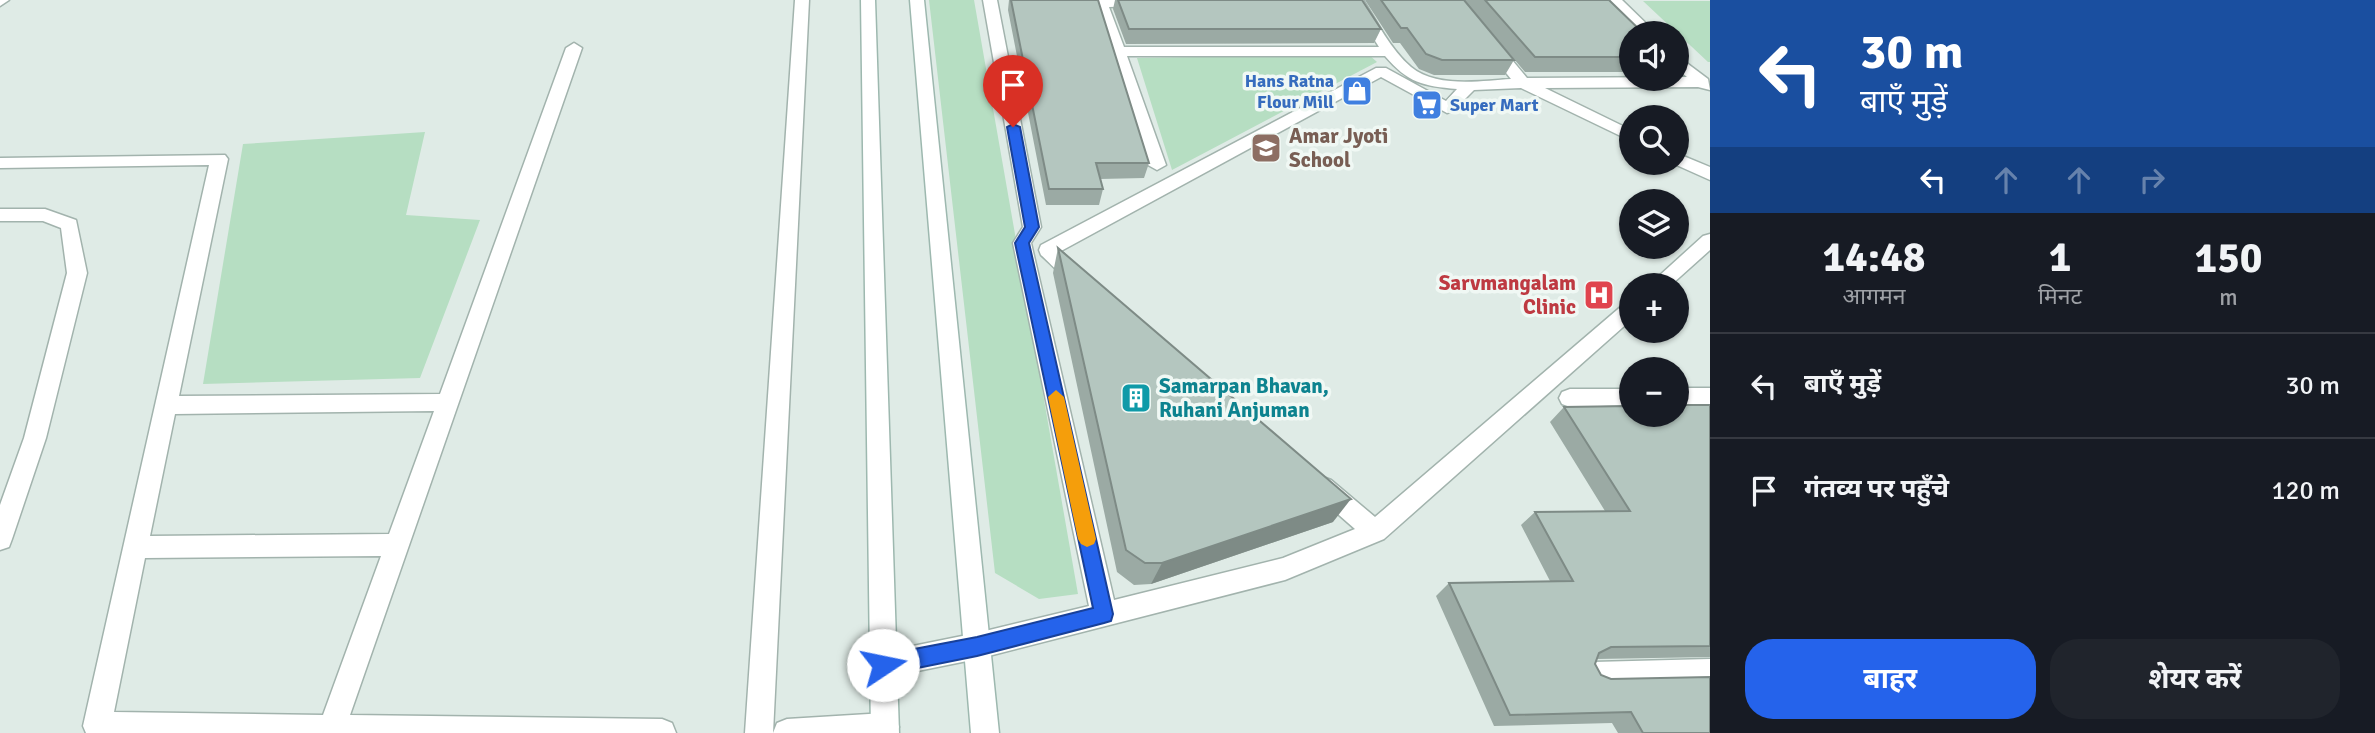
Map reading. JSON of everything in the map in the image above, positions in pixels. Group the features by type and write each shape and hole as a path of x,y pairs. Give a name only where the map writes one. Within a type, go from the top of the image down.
{"street":[{"path":"760,733 802,0"},
{"path":"787,733 885,730 868,0"},
{"path":"917,0 985,733"},
{"path":"1342,0 1356,0 1389,51 1406,71 1429,82 1470,86 1523,83 1706,86"},
{"path":"1454,0 1523,83 1619,130"},
{"path":"1614,0 1636,21"},
{"path":"1100,1 1157,165"},
{"path":"995,2 1032,227 1022,243 1104,614"},
{"path":"1059,3 1154,2"},
{"path":"331,730 574,48"},
{"path":"1117,52 1389,51"},
{"path":"1090,286 1048,250 1381,71 1447,108 1470,86"},
{"path":"1689,71 1706,86"},
{"path":"0,163 219,159 97,726 662,733"},
{"path":"1689,164 1710,174"},
{"path":"0,215 45,215 70,224 77,273 35,438 0,539"},
{"path":"1673,273 1710,240"},
{"path":"883,665 977,646 1285,569 1375,532 1619,319"},
{"path":"1689,397 1710,396"},
{"path":"1570,398 1619,397"},
{"path":"166,405 448,402"},
{"path":"1312,477 1375,532"},
{"path":"135,547 397,545"},
{"path":"1593,675 1710,672"}],"green space":[{"path":"929,0 974,0 1078,594 1039,599 995,573"},
{"path":"1643,1 1710,1 1710,62 1689,44 1689,21 1664,21"},
{"path":"1368,54 1377,62 1172,170 1137,58"},
{"path":"425,132 406,215 480,220 420,378 203,384 243,144"}],"building":[{"path":"1011,0 1098,0 1149,163 1096,163 1103,189 1049,189"},
{"path":"1118,0 1362,0 1381,29 1129,29"},
{"path":"1381,0 1464,0 1514,60 1442,60 1426,54 1407,28 1401,28"},
{"path":"1485,0 1609,0 1631,21 1619,21 1619,57 1535,57"},
{"name":"Samarpan Bhavan, Ruhani Anjuman","path":"1058,248 1351,499 1162,563 1145,563 1126,550"},
{"path":"1689,405 1710,405 1710,646 1611,647 1599,653 1595,664 1601,675 1611,679 1710,677 1710,733 1643,733 1631,712 1510,715 1449,583 1573,581 1535,512 1630,511 1564,407 1619,406 1619,427 1689,427"}],"slow traffic":[{"path":"1056,397 1087,539"}],"place":[{"name":"Hans Ratna Flour Mill","path":"1357,91"},
{"name":"Super Mart","path":"1427,105"},
{"name":"Amar Jyoti School","path":"1266,148"},
{"name":"Sarvmangalam Clinic","path":"1599,295"},
{"name":"Samarpan Bhavan, Ruhani Anjuman","path":"1136,398"}],"route":[{"path":"883,665 977,646 1104,614 1022,243 1032,227 1013,127"}]}
